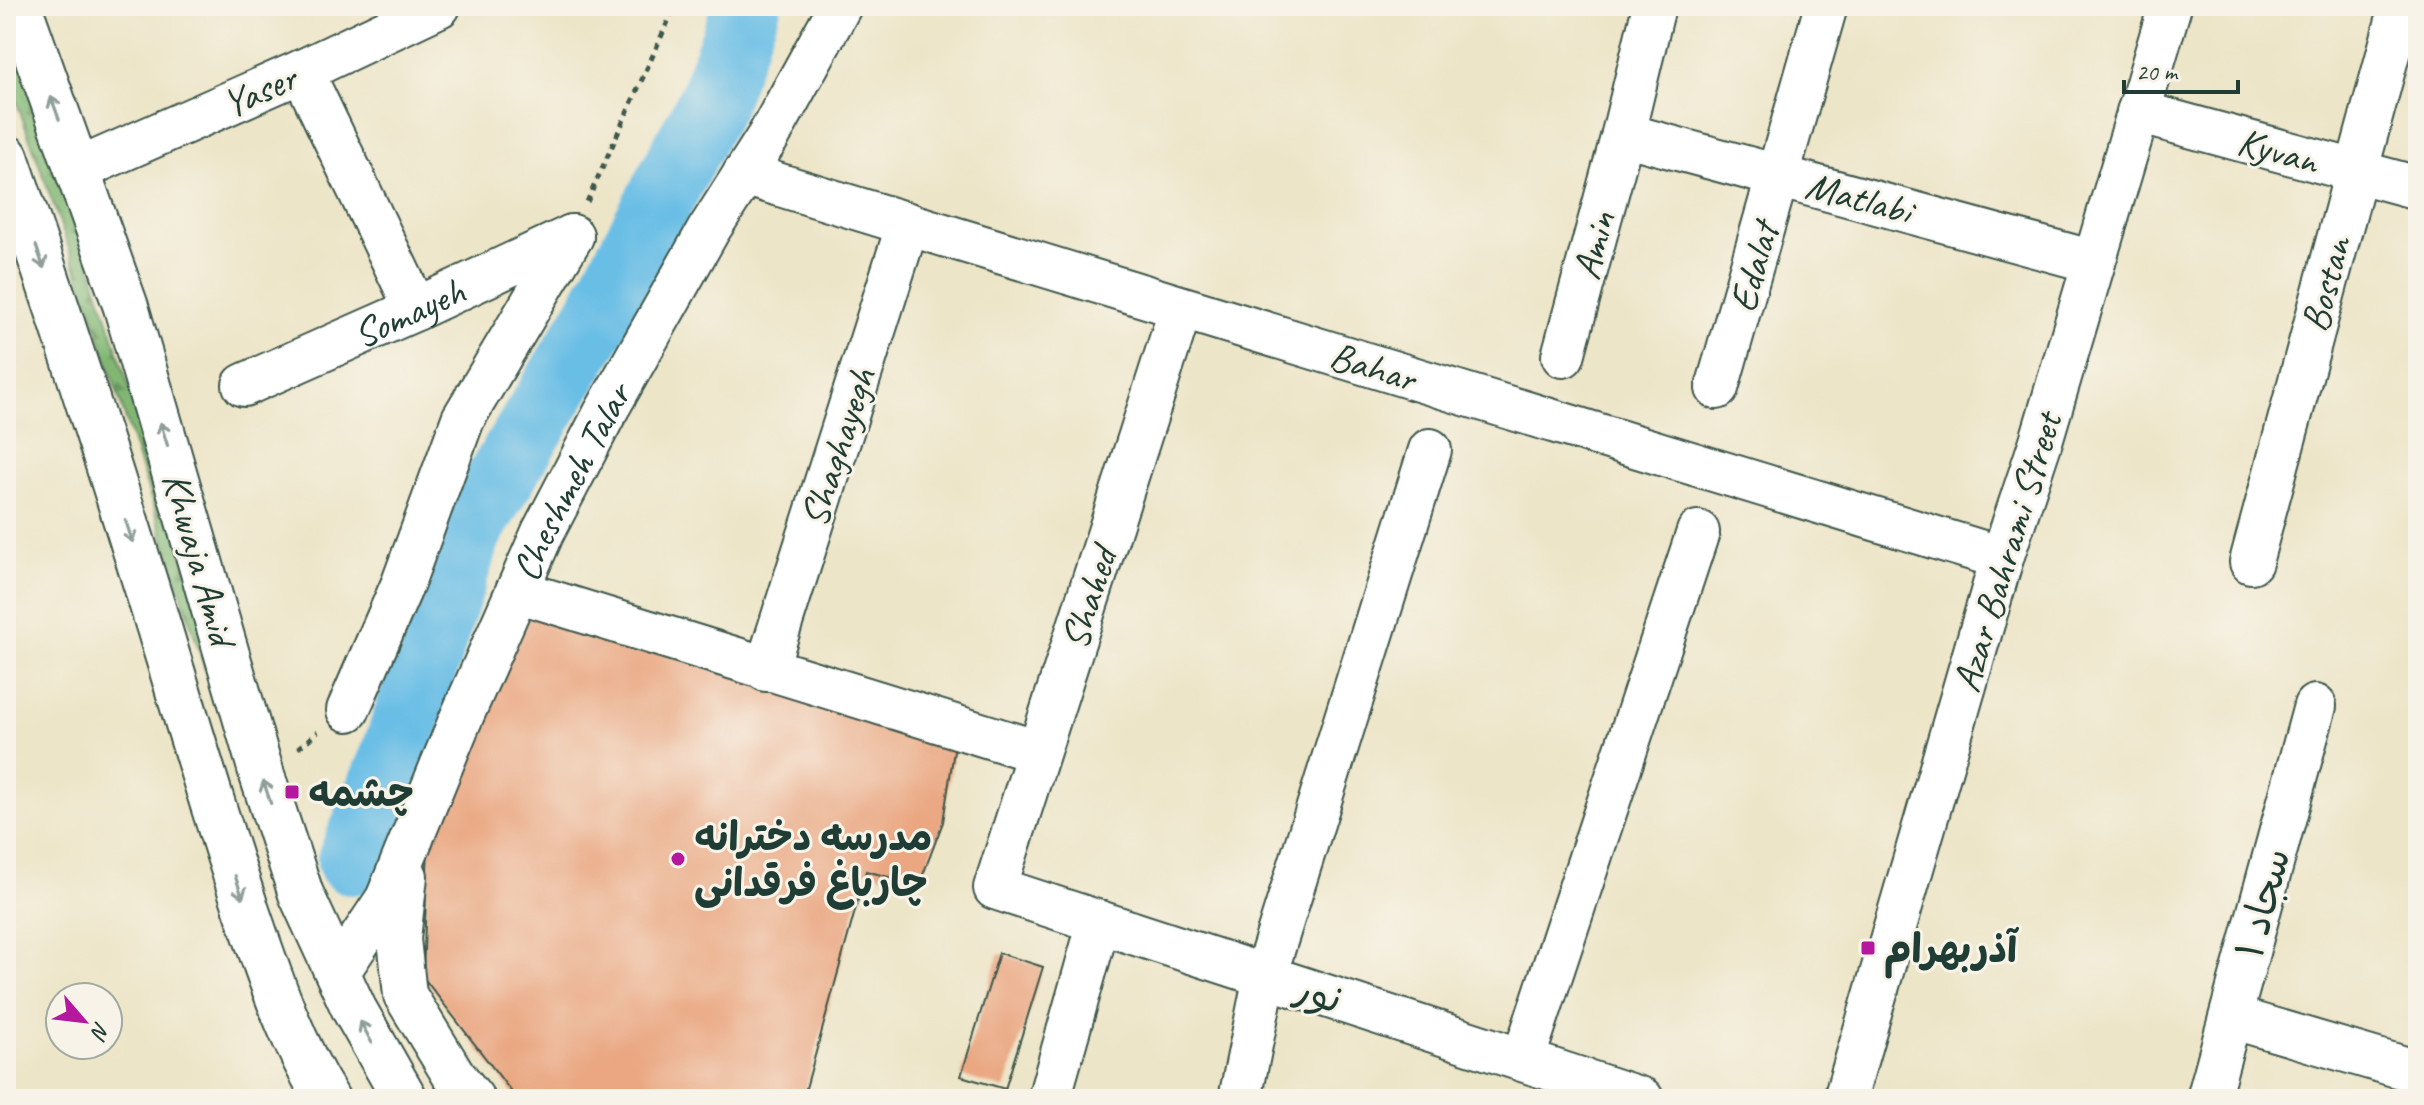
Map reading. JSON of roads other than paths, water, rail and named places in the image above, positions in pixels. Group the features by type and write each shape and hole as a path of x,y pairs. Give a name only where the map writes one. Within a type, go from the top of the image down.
{"main road":[{"name":"Khwaja Amid","path":"19,6 126,307 262,775 301,894 337,974 405,1099"},
{"name":"Khwaja Amid","path":"6,157 70,343 217,821 259,947 305,1063 327,1099"}],"street":[{"name":"Yaser","path":"77,170 302,71 439,6"},
{"name":"Cheshmeh Talar","path":"337,974 387,899 543,532 605,413 708,231 768,137 840,6"},
{"name":"Amin","path":"1563,356 1654,6"},
{"name":"Edalat","path":"1717,388 1826,6"},
{"name":"Azar Bahrami Street","path":"1845,1099 2002,558 2041,441 2170,6"},
{"name":"Bostan","path":"2251,562 2401,6"},
{"path":"302,71 416,309"},
{"name":"Kyvan","path":"2138,112 2418,188"},
{"name":"Matlabi","path":"1623,134 2094,262"},
{"name":"Bahar","path":"744,174 2002,558"},
{"name":"Shaghayegh","path":"766,670 908,224"},
{"name":"Somayeh","path":"244,385 572,236 463,419 403,583 348,710"},
{"name":"Shahed","path":"995,888 1181,308"},
{"path":"1240,1099 1265,976 1430,450"},
{"path":"1523,1060 1698,532"},
{"path":"517,591 1038,752"},
{"name":"سجاد ۱","path":"2208,1099 2315,706"},
{"path":"408,847 399,939 405,995 453,1074 473,1099"},
{"name":"نور","path":"995,888 1642,1099"},
{"path":"1049,1099 1099,922"},
{"path":"2231,1017 2418,1072"}],"waterway":[{"path":"351,861 395,754 468,532 599,315 712,101 747,6"}],"place":[{"name":"چشمه","path":"292,792"},
{"name":"مدرسه دخترانه چارباغ فرقدانی","path":"678,859"},
{"name":"آذربهرام","path":"1868,948"}]}
